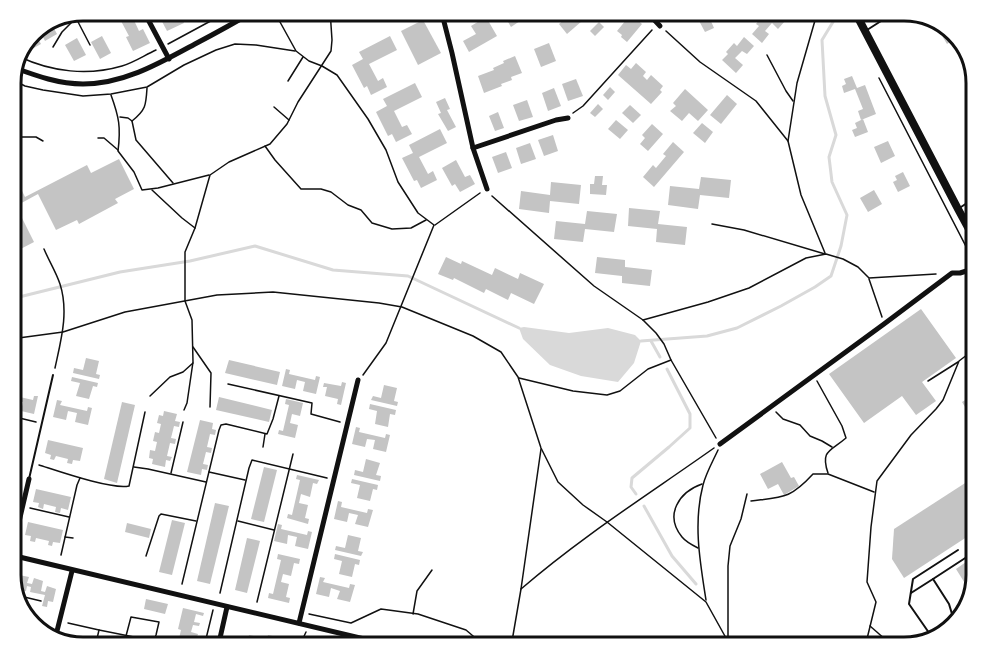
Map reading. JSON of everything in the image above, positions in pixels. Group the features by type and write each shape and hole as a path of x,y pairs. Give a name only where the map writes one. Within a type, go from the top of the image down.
{"main road":[{"path":"860,21 966,224"}],"street":[{"path":"149,21 169,59"},
{"path":"22,71 58,82 93,84 130,76 169,59 236,21"},
{"path":"444,21 473,148 487,189"},
{"path":"655,21 660,26"},
{"path":"473,148 568,118"},
{"path":"720,444 952,273 966,271"},
{"path":"299,623 358,380"},
{"path":"21,515 29,479"},
{"path":"21,558 353,637"},
{"path":"57,632 72,571"},
{"path":"220,637 227,607"}],"lane":[{"path":"865,31 881,21"},
{"path":"958,209 966,204"},
{"path":"29,479 53,375"},
{"path":"929,632 909,604 913,579 958,550"},
{"path":"910,593 966,558"},
{"path":"933,579 949,604 952,615"}],"path":[{"path":"78,21 90,45"},
{"path":"26,59 59,70 89,72 123,66 210,21"},
{"path":"280,21 296,51 337,75 368,118 386,150 398,182 418,213 434,225"},
{"path":"98,138 104,138 118,151 134,172 142,190 210,175 229,162 270,144 276,138 331,51 331,21"},
{"path":"814,21 797,83 788,141 801,195 826,254"},
{"path":"53,48 62,32 72,22"},
{"path":"568,118 583,106 650,32 660,26 700,62 756,101 788,141"},
{"path":"767,55 794,102"},
{"path":"288,81 303,57"},
{"path":"876,72 966,248"},
{"path":"132,121 141,114 146,104 147,87"},
{"path":"111,94 119,117 118,151"},
{"path":"274,107 289,120"},
{"path":"119,117 132,121 136,140 174,184"},
{"path":"21,137 36,137 43,141"},
{"path":"266,146 275,160 301,189 321,189 331,192 348,205 361,210 372,223 392,229 411,228 427,220"},
{"path":"184,410 194,362 192,320 185,301 185,252 195,228 210,175"},
{"path":"151,189 195,228"},
{"path":"358,380 381,351 402,307 434,225 487,189 494,198 594,286 643,320 656,333 720,444"},
{"path":"712,224 744,230 843,259 858,267 868,278 884,324"},
{"path":"44,249 59,282 65,309 63,332 53,375"},
{"path":"643,320 749,288 806,258 826,254"},
{"path":"868,278 952,273"},
{"path":"21,338 63,332 125,312 217,295 273,292 402,307 473,336 501,352 518,378 541,448 558,482 583,505 706,602"},
{"path":"193,346 211,373 210,407"},
{"path":"928,381 966,356"},
{"path":"518,378 573,391 607,395 620,391 648,369 671,360"},
{"path":"867,637 876,602 867,582 874,492 877,481 911,435 943,400 959,361"},
{"path":"150,396 170,377 183,372 194,362"},
{"path":"814,375 842,426 846,438 828,450 824,462 828,474"},
{"path":"228,384 312,403 310,414 347,424"},
{"path":"263,447 265,433 267,434 273,419 279,396"},
{"path":"771,407 783,419 800,424 810,436 832,447"},
{"path":"33,463 81,477 124,487 129,486 145,412"},
{"path":"21,419 42,424"},
{"path":"171,474 183,422"},
{"path":"182,584 219,430 222,425 226,424 265,433"},
{"path":"720,444 704,483 698,516 699,549 706,602 725,637"},
{"path":"521,589 607,522 720,444"},
{"path":"512,637 541,448"},
{"path":"257,602 293,454"},
{"path":"220,593 252,460 334,480"},
{"path":"134,467 206,482"},
{"path":"208,472 246,480"},
{"path":"751,501 784,497 800,488 813,474 828,474 874,492"},
{"path":"61,555 77,485 81,477"},
{"path":"699,549 684,539 676,528 674,515 677,502 684,494 704,483"},
{"path":"728,637 730,546 741,519 747,494"},
{"path":"23,507 70,518"},
{"path":"147,556 161,514 197,521"},
{"path":"237,521 275,530"},
{"path":"65,537 73,538"},
{"path":"412,614 417,591 432,570"},
{"path":"25,598 41,602"},
{"path":"206,637 214,604"},
{"path":"302,613 351,623 381,609 418,614 466,630 474,637"},
{"path":"126,636 131,617 159,622 156,637"},
{"path":"60,621 131,637"},
{"path":"83,621 84,626"},
{"path":"304,637 308,626"},
{"path":"870,626 882,637"},
{"path":"110,627 112,633"},
{"path":"97,637 99,630"}],"shaded area":[{"path":"519,328 569,333 608,328 635,335 641,341 634,363 618,382 581,376 550,365 523,339"}],"building":[{"path":"121,21 134,21 139,31 143,29 150,43 133,51 126,37 129,36"},
{"path":"162,21 183,21 184,23 167,31"},
{"path":"424,21 441,53 418,65 401,31"},
{"path":"479,21 488,21 497,36 469,52 463,41 476,34 471,26"},
{"path":"507,21 520,21 511,27"},
{"path":"562,21 582,21 567,34 559,24"},
{"path":"625,21 639,21 642,24 627,42 617,31"},
{"path":"699,21 711,21 714,28 705,32"},
{"path":"758,21 785,21 778,29 772,23 765,31 769,34 762,43 752,34 759,26 756,24"},
{"path":"599,22 604,27 595,36 590,31"},
{"path":"54,28 57,34 45,41 42,36"},
{"path":"939,31 950,42 947,44"},
{"path":"102,36 111,53 100,59 91,42"},
{"path":"390,36 397,50 369,64 378,81 383,78 387,87 371,95 367,86 364,88 352,65 363,59 359,52"},
{"path":"744,37 754,46 747,54 742,51 735,58 743,65 736,73 722,60 734,43 737,46"},
{"path":"77,38 86,55 74,61 65,45"},
{"path":"38,40 41,44 31,48"},
{"path":"549,43 556,61 541,67 534,49"},
{"path":"515,56 522,73 511,77 512,80 501,84 502,86 484,93 478,76 494,70 493,68 504,63 503,61"},
{"path":"636,63 646,72 643,76 647,80 651,75 663,86 660,90 662,92 651,104 618,75 626,65 631,69"},
{"path":"852,76 857,88 865,85 876,114 861,120 858,111 863,109 855,89 844,93 842,86 846,84 844,79"},
{"path":"576,79 583,96 568,101 562,84"},
{"path":"415,83 422,97 394,111 402,127 407,125 412,134 396,142 392,134 388,136 376,112 387,106 383,99"},
{"path":"610,87 615,92 608,100 603,95"},
{"path":"554,88 561,106 548,111 542,93"},
{"path":"685,89 708,110 698,121 689,113 682,121 670,111 676,106 673,103"},
{"path":"727,95 737,104 721,124 710,115"},
{"path":"445,98 450,109 447,110 456,127 448,131 438,114 441,113 436,102"},
{"path":"527,100 533,117 519,121 513,105"},
{"path":"598,104 603,109 595,117 590,113"},
{"path":"630,105 641,115 633,123 622,113"},
{"path":"498,112 504,128 495,131 489,116"},
{"path":"863,119 868,132 855,137 852,130 857,128 855,123"},
{"path":"616,120 628,130 620,139 608,129"},
{"path":"702,123 713,132 705,143 693,133"},
{"path":"652,124 663,134 648,151 640,144 645,138 642,135"},
{"path":"440,129 447,143 419,157 428,174 433,171 437,180 421,188 417,180 414,181 402,158 413,153 409,145"},
{"path":"553,135 558,151 544,156 538,140"},
{"path":"888,141 895,156 881,163 874,147"},
{"path":"673,142 684,152 654,187 643,177 653,165 656,168 666,156 663,154"},
{"path":"530,143 536,159 521,164 516,148"},
{"path":"506,152 512,168 498,173 492,157"},
{"path":"119,159 134,189 115,199 118,203 79,224 77,220 56,230 38,194 21,203 21,189 25,197 87,165 91,173"},
{"path":"456,160 465,177 470,175 475,184 460,192 455,184 452,186 442,168"},
{"path":"903,172 910,186 898,192 893,182 897,180 895,176"},
{"path":"595,176 603,176 602,185 607,185 606,195 590,194 590,184 594,184"},
{"path":"701,177 731,180 729,198 700,195 698,209 668,205 670,186 699,189"},
{"path":"551,182 581,185 579,204 550,201 549,213 519,209 521,191 550,195"},
{"path":"874,190 882,204 868,212 860,198"},
{"path":"629,208 660,211 658,224 687,227 685,245 656,242 657,229 628,226"},
{"path":"587,211 617,214 614,232 585,229 583,242 554,239 556,221 585,224"},
{"path":"21,216 34,242 21,249"},
{"path":"446,257 461,264 462,261 492,275 495,268 518,279 520,273 544,284 534,304 511,293 508,300 486,289 484,293 454,278 453,280 438,274"},
{"path":"597,257 625,260 625,267 652,270 650,286 622,283 622,276 595,273"},
{"path":"921,309 956,358 922,382 936,401 916,415 902,396 864,423 829,374"},
{"path":"86,358 99,361 96,374 100,375 99,379 73,373 74,368 83,370"},
{"path":"229,360 280,372 277,385 225,373"},
{"path":"286,369 290,370 289,374 315,380 316,376 320,377 316,394 303,391 305,382 297,380 295,389 282,386"},
{"path":"72,377 98,383 97,387 93,386 89,399 76,396 80,383 71,381"},
{"path":"342,382 346,383 341,405 337,404 338,399 325,396 327,387 323,387 324,383 341,386"},
{"path":"384,385 397,388 394,401 398,402 397,406 371,400 373,396 381,398"},
{"path":"34,396 38,396 34,414 21,411 23,402 21,397 33,400"},
{"path":"219,397 272,410 269,422 216,410"},
{"path":"286,399 303,403 300,416 292,414 290,423 298,425 295,438 278,434 279,430 283,431 289,405 285,404"},
{"path":"57,400 62,401 60,405 87,411 88,407 92,408 88,425 75,422 77,413 68,411 66,420 53,417"},
{"path":"122,402 135,405 117,483 104,479"},
{"path":"370,404 396,410 395,415 390,414 388,427 375,424 377,411 369,409"},
{"path":"164,411 177,414 175,421 180,422 179,427 174,426 171,438 176,439 175,444 170,443 167,456 172,457 170,461 166,460 165,467 152,464 153,459 149,458 150,450 155,451 157,442 153,441 155,432 159,433 161,424 157,423 159,415 163,416"},
{"path":"200,420 213,423 212,429 216,430 215,435 210,434 207,447 212,448 211,453 206,452 203,464 208,465 207,470 202,469 201,475 187,472"},
{"path":"356,427 360,428 359,432 385,438 386,434 390,435 386,452 373,449 375,440 367,439 365,447 352,444"},
{"path":"48,440 83,448 80,461 73,460 72,464 67,463 68,459 56,456 54,460 50,459 51,455 45,453"},
{"path":"366,459 380,463 376,475 381,476 380,481 354,475 355,470 363,472"},
{"path":"782,462 791,478 794,477 799,486 784,495 778,484 768,489 760,474"},
{"path":"264,467 277,470 264,522 251,519"},
{"path":"297,475 319,480 317,484 313,483 310,497 301,494 299,503 308,505 305,518 309,519 308,524 287,518 288,514 292,515 300,480 296,479"},
{"path":"352,479 378,485 377,490 373,489 370,501 357,498 360,485 351,483"},
{"path":"966,482 966,538 904,578 892,559 894,529"},
{"path":"36,489 71,497 68,510 61,508 60,513 55,512 56,507 44,504 43,509 38,507 39,503 33,502"},
{"path":"338,501 342,502 341,507 367,513 368,509 373,510 368,527 355,524 358,515 349,513 347,522 334,519"},
{"path":"215,503 229,506 210,584 197,581"},
{"path":"172,520 185,523 172,575 159,572"},
{"path":"28,522 63,530 60,543 53,542 52,546 48,545 49,541 36,538 35,542 30,541 31,536 25,535"},
{"path":"127,523 151,529 149,538 125,532"},
{"path":"278,524 282,525 281,529 307,535 308,531 312,532 308,549 295,546 297,537 288,535 287,544 274,541"},
{"path":"348,535 361,538 358,551 363,552 361,556 335,550 336,546 345,548"},
{"path":"247,538 260,541 247,593 235,590"},
{"path":"278,554 300,559 299,564 294,563 291,576 283,574 281,582 289,584 286,597 290,598 289,603 268,598 269,593 273,594 281,560 277,559"},
{"path":"335,554 360,560 359,565 355,564 352,577 339,574 342,561 334,559"},
{"path":"966,562 965,583 956,569"},
{"path":"21,575 29,577 27,583 32,584 34,578 43,581 41,591 45,592 47,586 56,589 53,602 48,601 47,607 42,606 45,595 30,592 31,587 27,586 26,591 23,590"},
{"path":"320,577 325,578 323,582 349,588 350,584 355,585 350,602 337,599 340,591 331,588 329,597 316,594"},
{"path":"146,599 168,604 165,614 144,609"},
{"path":"183,608 204,613 203,616 196,614 194,622 200,623 199,626 193,625 191,632 198,634 197,637 179,637 181,630 178,629"}],"waterway":[{"path":"641,341 707,336 737,328 781,306 831,276 841,246 847,215 832,182 829,157 836,135 825,96 822,40 834,21"},
{"path":"21,297 120,272 190,261 255,246 333,270 408,276 519,328"},
{"path":"651,341 660,357"},
{"path":"636,494 631,487 632,478 690,428 690,414 667,369"},
{"path":"644,506 672,556 696,584"}]}
